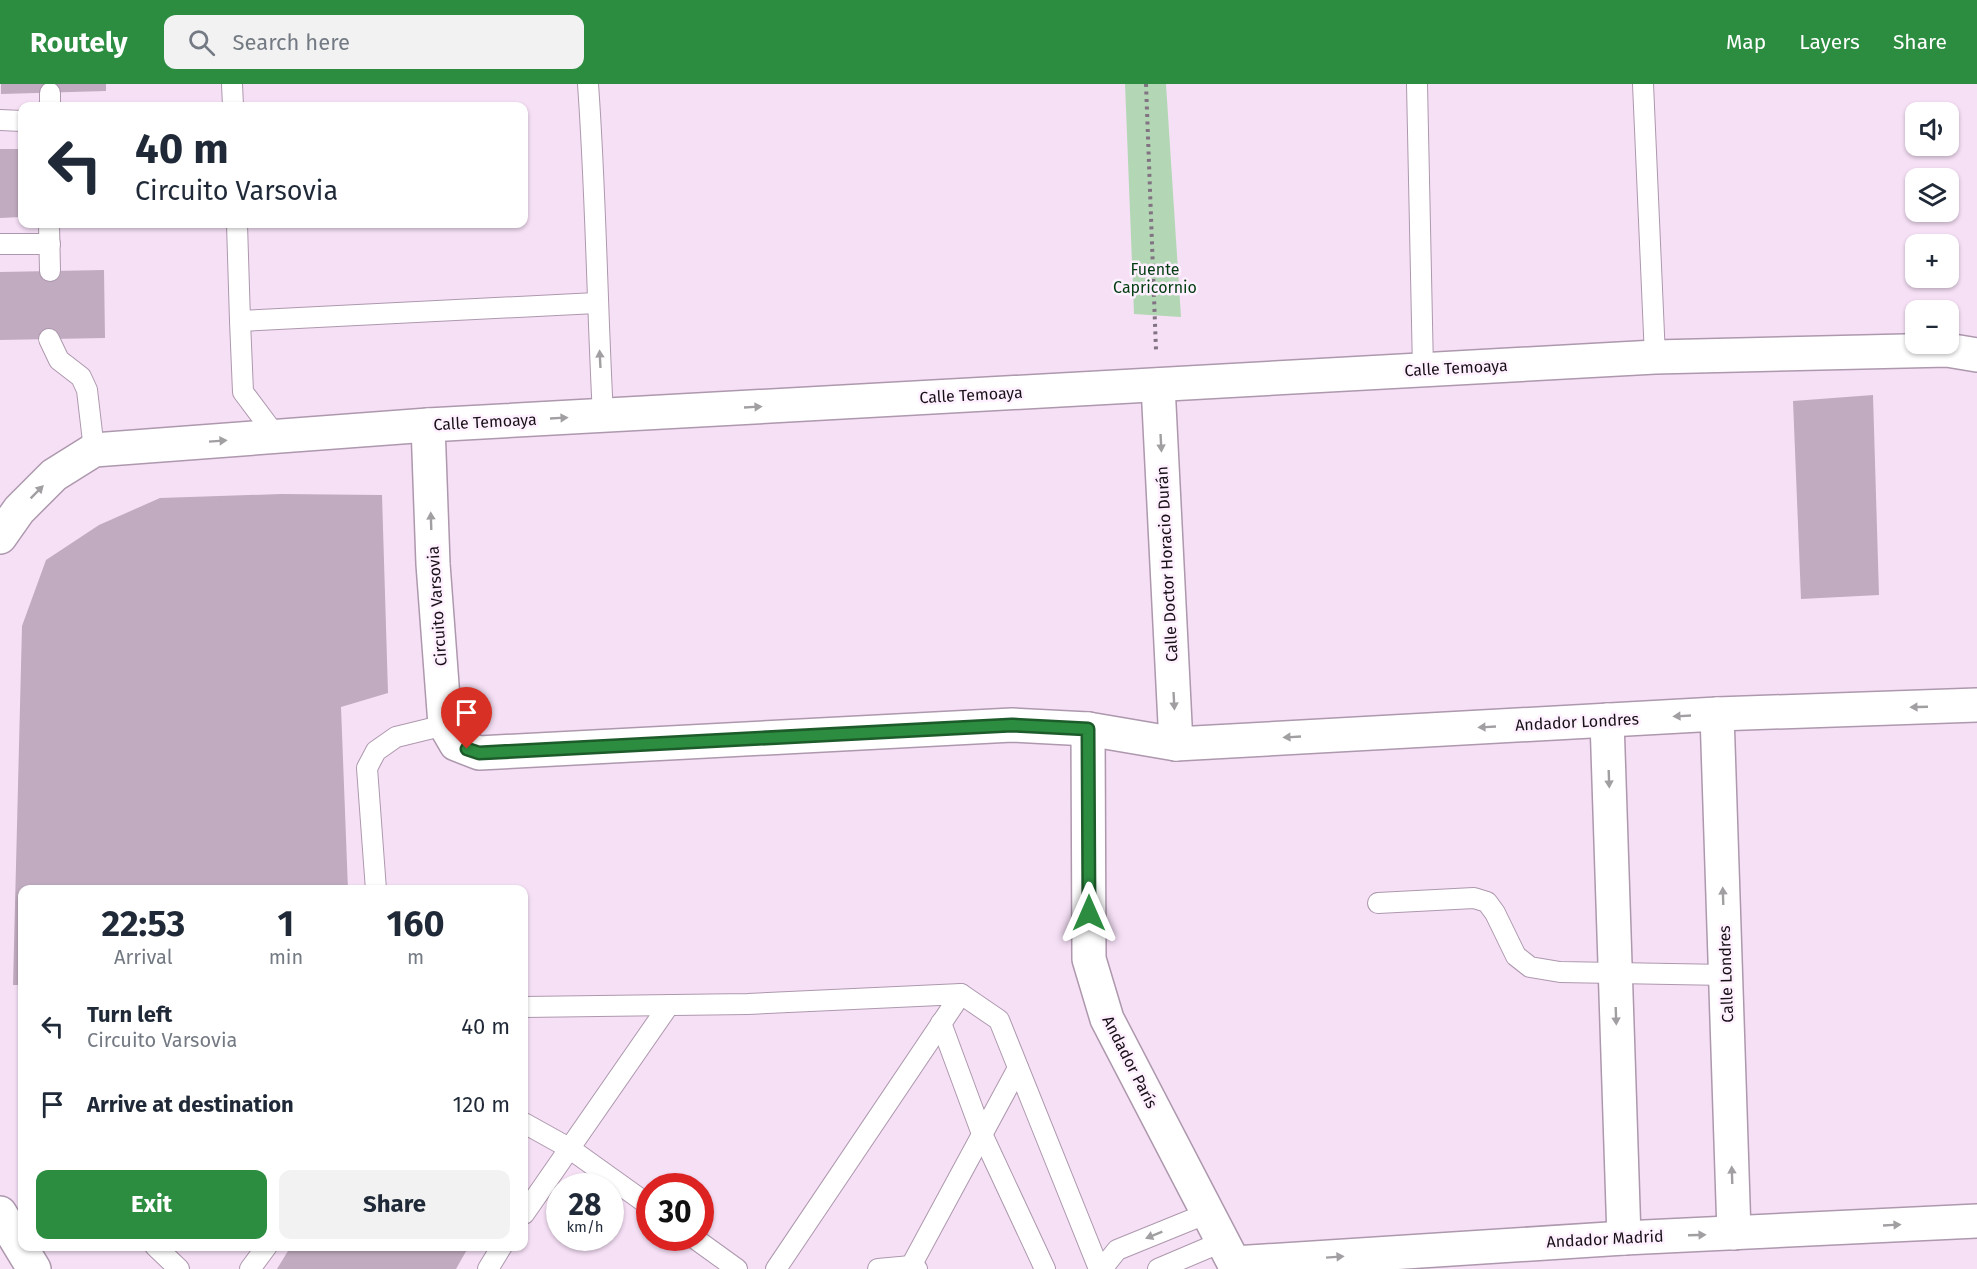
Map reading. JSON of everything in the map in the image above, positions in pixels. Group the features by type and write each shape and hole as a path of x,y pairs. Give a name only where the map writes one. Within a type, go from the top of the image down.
{"street":[{"name":"Calle Temoaya","path":"0,537 19,510 54,475 94,450 428,424 1654,357 1947,350 1977,356"},
{"name":"Calle Doctor Horacio Durán","path":"1158,385 1176,744"},
{"name":"Circuito Varsovia","path":"428,424 433,564 445,725"},
{"name":"Andador Londres","path":"1176,744 1717,714 1977,705"},
{"name":"Calle Londres","path":"1717,714 1734,1233"},
{"path":"1607,720 1624,1238"},
{"path":"445,725 456,744 479,753 1012,725 1088,729 1176,744"},
{"name":"Andador París","path":"1088,729 1089,959 1107,1019 1224,1251"},
{"path":"0,1213 18,1243"},
{"name":"Andador Madrid","path":"1224,1251 1624,1238 1977,1221"},
{"path":"23,1251 34,1269"}],"lane":[{"path":"232,84 233,102"},
{"path":"588,84 596,223 596,303 603,415"},
{"path":"1417,84 1423,370"},
{"path":"1643,84 1654,357"},
{"path":"0,120 18,121"},
{"path":"50,228 50,271"},
{"path":"237,228 243,392 276,436"},
{"path":"0,244 50,244"},
{"path":"240,321 596,303"},
{"path":"49,339 59,360 81,376 87,390 94,450"},
{"path":"376,885 367,768 376,751 396,737 445,725"},
{"path":"1378,903 1474,898 1488,902 1516,956 1530,967 1560,972 1726,975"},
{"path":"528,1007 748,1004 961,994 999,1020 1100,1269 1117,1250 1224,1251"},
{"path":"776,1269 961,994"},
{"path":"528,1209 669,1005"},
{"path":"941,1023 982,1134 1045,1269"},
{"path":"878,1269 914,1268 1018,1068"},
{"path":"528,1126 569,1148 636,1196"},
{"path":"159,1251 179,1269"},
{"path":"250,1269 263,1251"},
{"path":"488,1269 499,1251"},
{"path":"712,1251 737,1269"},
{"path":"1158,1269 1224,1251"}],"path":[{"path":"1146,84 1158,385"}],"green space":[{"name":"Fuente Capricornio","path":"1125,84 1166,84 1181,317 1134,314"}],"building":[{"path":"1,84 106,84 106,91 1,94"},
{"path":"0,149 18,149 18,217 0,218"},
{"path":"104,270 105,338 0,340 0,272"},
{"path":"1873,395 1879,595 1801,599 1793,401"},
{"path":"281,494 382,495 388,693 341,707 348,885 18,885 18,985 13,985 22,626 46,560 99,525 160,498"},
{"path":"288,1251 466,1251 456,1269 277,1269"}],"route":[{"path":"467,749 479,753 1012,725 1088,729 1089,913"}]}
